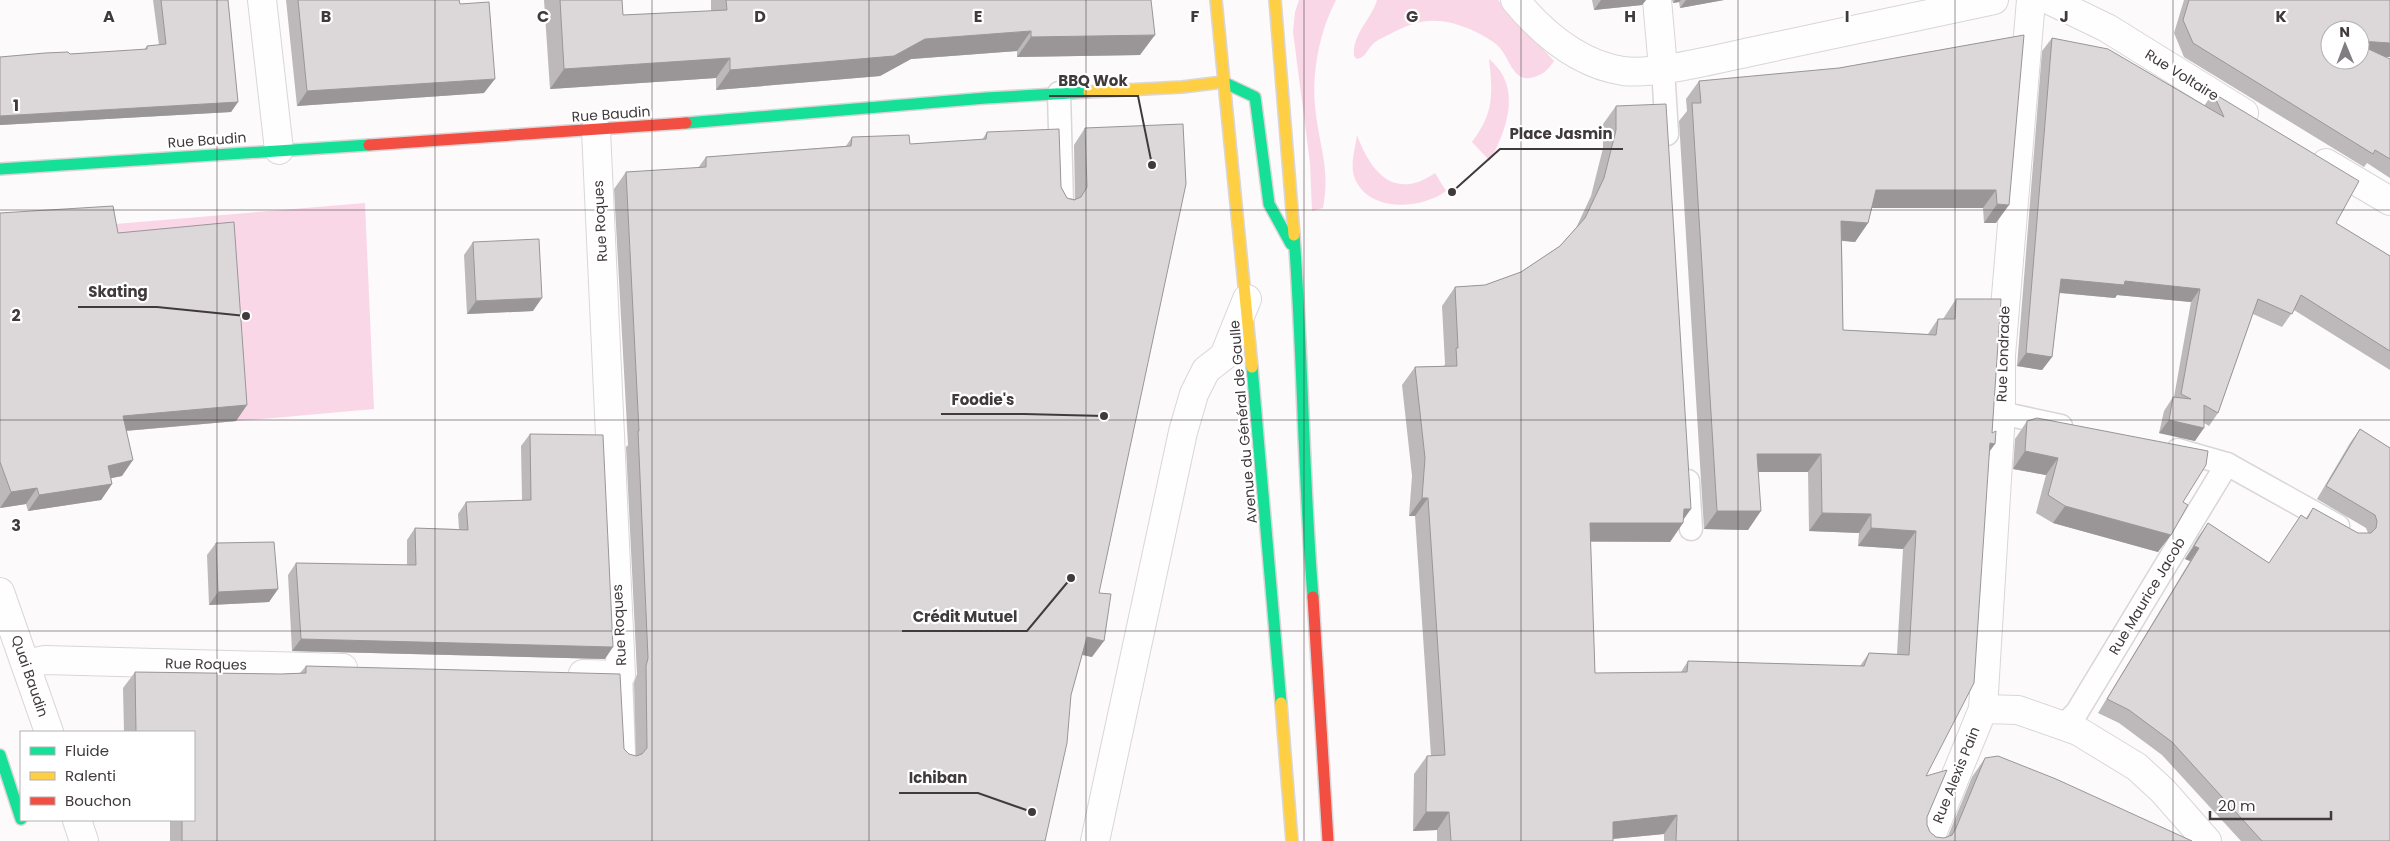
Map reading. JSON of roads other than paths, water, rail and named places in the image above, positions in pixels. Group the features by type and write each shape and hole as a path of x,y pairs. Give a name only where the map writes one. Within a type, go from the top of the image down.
{"main road":[{"name":"Avenue du Général de Gaulle","path":"1216,0 1247,299 1249,340 1266,509 1292,841"},
{"path":"1275,0 1299,304 1308,537 1319,677 1320,735 1328,841"},
{"name":"Rue Baudin","path":"0,169 596,130 1059,93 1182,87 1223,82"},
{"path":"1223,82 1254,97 1269,204 1295,250"},
{"path":"0,755 20,816"}],"street":[{"path":"262,0 279,150"},
{"path":"1515,0 1535,23 1565,48 1581,58 1624,71 1663,68 1716,59 1994,0"},
{"path":"1657,0 1663,68"},
{"name":"Rue Londrade","path":"1983,709 2001,413 2001,355 2031,0"},
{"name":"Rue Voltaire","path":"2049,0 2107,28 2262,124"},
{"name":"Rue Roques","path":"562,673 621,675 596,130"},
{"path":"2305,150 2390,201"},
{"path":"1095,841 1183,432 1194,394 1206,370 1224,356 1247,299"},
{"name":"Quai Baudin","path":"0,592 49,731"},
{"name":"Rue Roques","path":"26,664 46,660 363,668"},
{"path":"1983,709 2018,710 2070,729 2137,767 2163,791 2207,841"},
{"name":"Rue Alexis Pain","path":"1929,841 1983,709"},
{"path":"78,821 84,841"}],"lane":[{"path":"1663,68 1668,156"},
{"path":"1059,93 1062,203"},
{"path":"2001,413 2078,430"},
{"path":"2155,446 2227,464 2355,535"},
{"path":"1687,461 1691,529"},
{"name":"Rue Maurice Jacob","path":"2070,729 2077,712 2227,464"},
{"path":"621,675 624,759"}],"place":[{"name":"BBQ Wok","path":"1152,165"},
{"name":"Place Jasmin","path":"1452,192"},
{"name":"Skating","path":"246,316"},
{"name":"Foodie's","path":"1104,416"},
{"name":"Crédit Mutuel","path":"1071,578"},
{"name":"Ichiban","path":"1032,812"}]}
